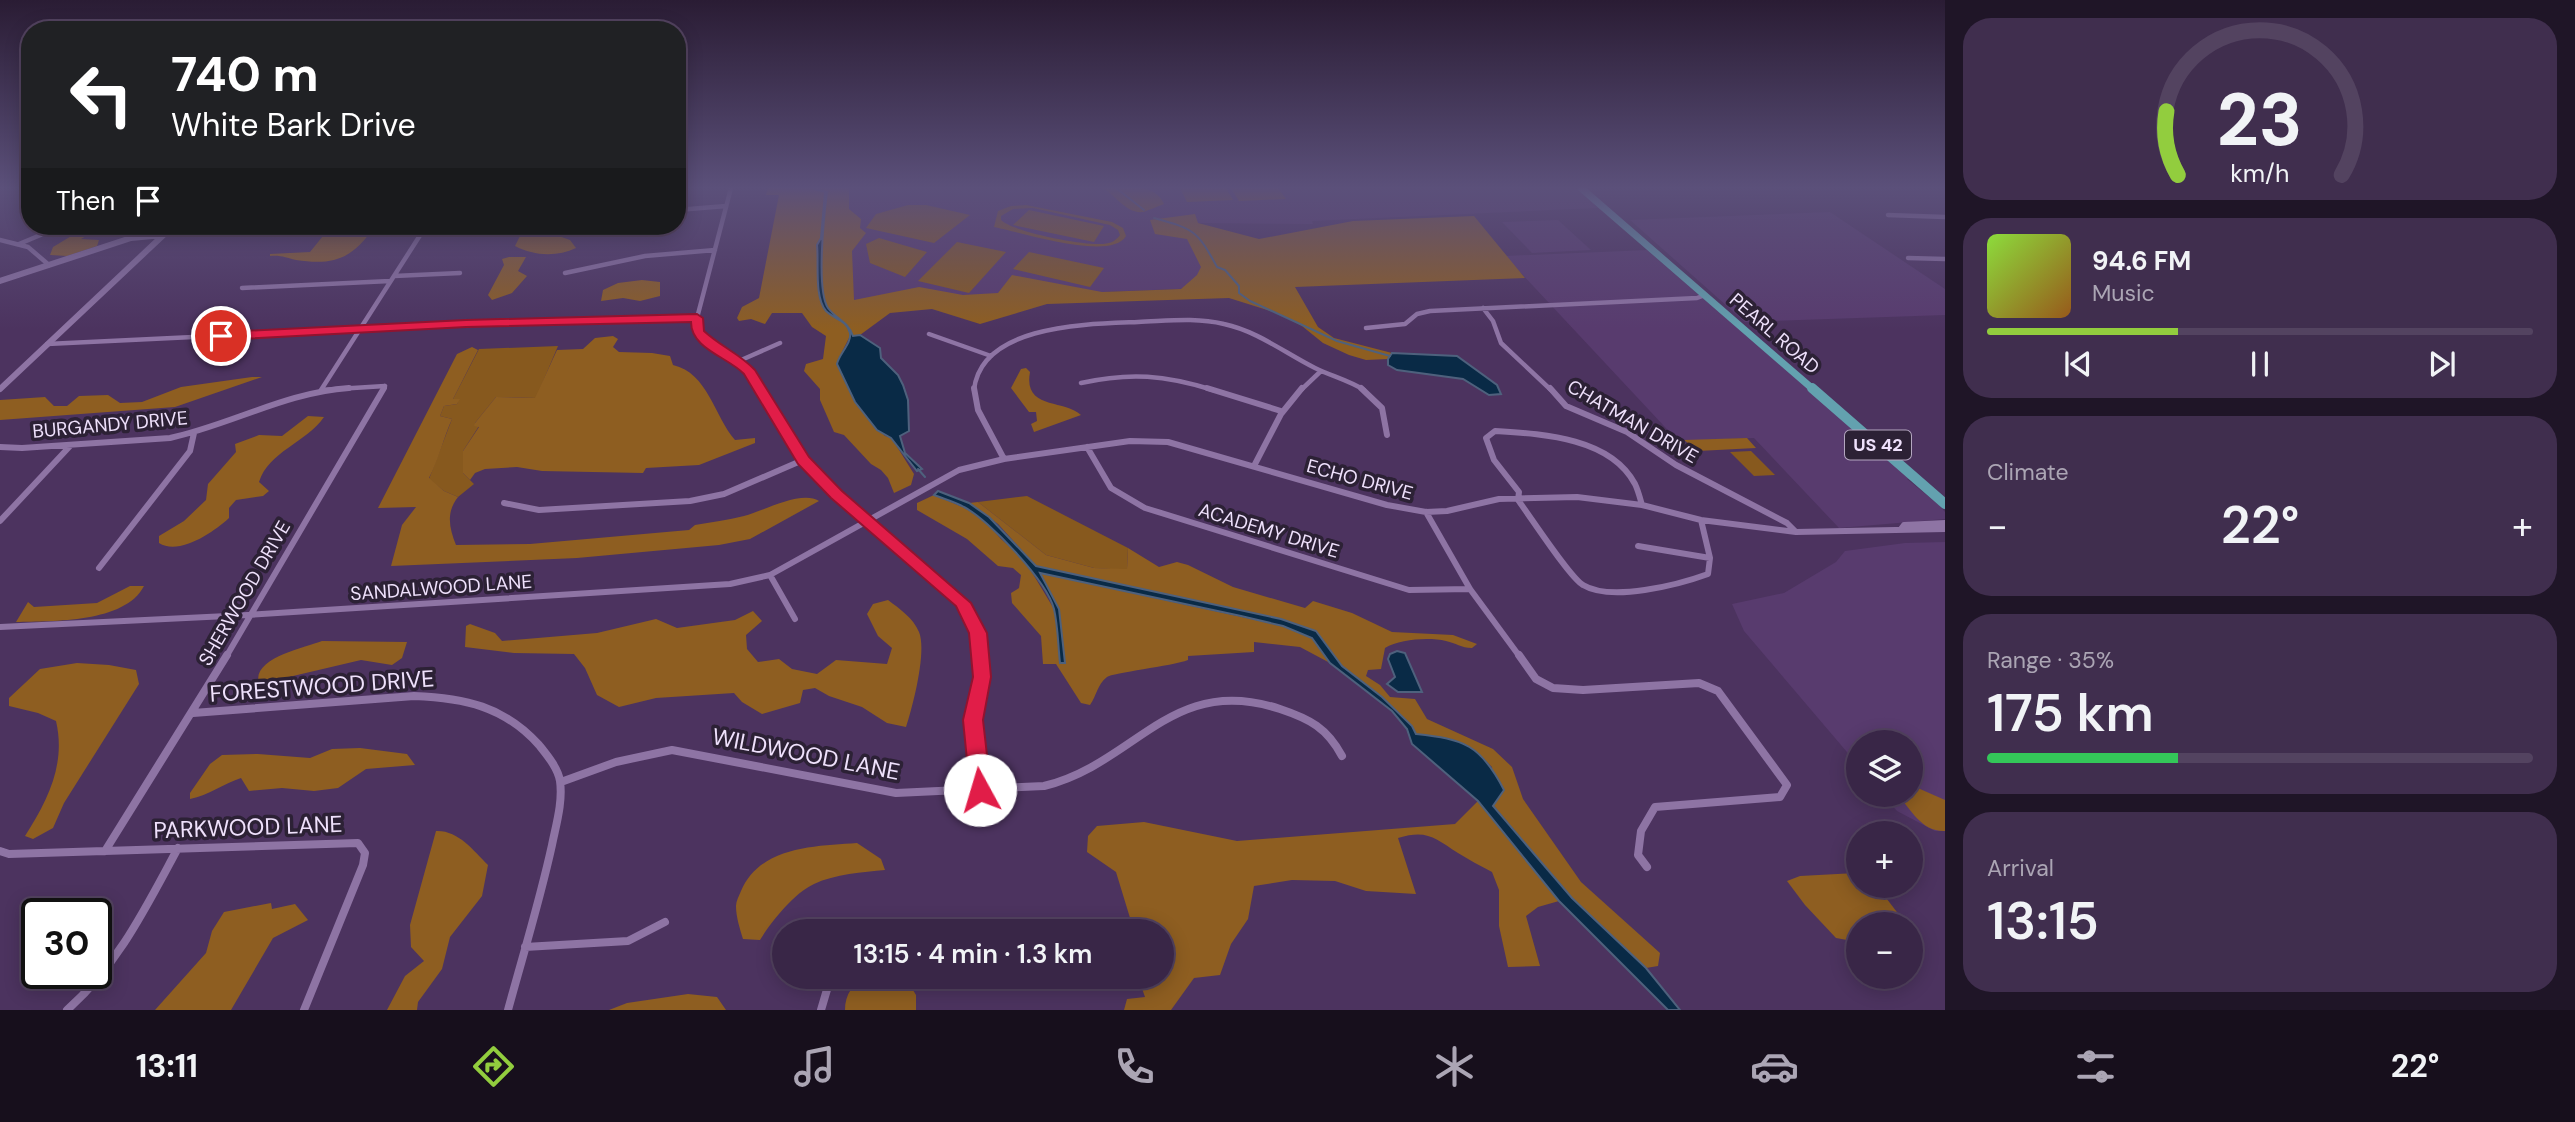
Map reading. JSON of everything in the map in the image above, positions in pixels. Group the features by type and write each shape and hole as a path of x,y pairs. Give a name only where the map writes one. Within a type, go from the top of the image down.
{"main road":[{"name":"PEARL ROAD","path":"1636,235 1945,504"}],"street":[{"path":"19,244 40,235"},
{"path":"0,281 131,238 162,235"},
{"path":"0,389 163,235"},
{"path":"321,390 420,235"},
{"path":"719,235 697,318 697,332 713,346 739,360 750,372 803,460 837,494 963,603 972,618 978,633 982,677 973,720 980,790"},
{"path":"0,240 19,244 36,253 49,265"},
{"path":"565,272 645,256 715,250"},
{"path":"1908,258 1945,259"},
{"path":"242,288 460,273"},
{"path":"1366,328 1405,324 1417,314 1430,311 1698,298 1705,295"},
{"name":"CHATMAN DRIVE","path":"1483,308 1493,321 1501,343 1566,406 1627,432 1676,465 1787,523 1797,532"},
{"path":"47,344 360,329 697,318"},
{"path":"1004,459 976,403 975,381 991,356 1014,341 1052,328 1210,320 1246,329 1321,371 1354,384 1379,404 1387,418 1387,435"},
{"path":"929,334 991,356"},
{"path":"739,360 780,343"},
{"path":"1254,466 1281,411 1297,391 1321,371"},
{"path":"1081,383 1117,374 1177,379 1281,411"},
{"name":"BURGANDY DRIVE","path":"0,447 145,440 194,433 321,390 384,386"},
{"name":"SHERWOOD DRIVE","path":"105,851 193,713 384,386"},
{"path":"1643,505 1639,488 1612,458 1596,450 1548,434 1494,432 1486,438 1494,460 1519,492 1518,500 1580,584 1600,593 1685,582 1707,574 1710,558 1701,520"},
{"path":"99,568 190,451 194,433"},
{"name":"ECHO DRIVE","path":"869,521 959,470 1004,459 1130,441 1168,442 1387,505 1426,512 1447,511 1499,499 1577,497 1643,505 1701,520 1797,532 1945,529"},
{"path":"0,521 71,445"},
{"name":"ACADEMY DRIVE","path":"1087,447 1111,488 1145,508 1409,590 1470,589"},
{"path":"504,503 539,510 690,501 724,494 803,460"},
{"path":"1426,512 1470,589 1536,679 1553,688 1583,690 1699,683 1718,691 1787,785 1780,797 1655,807 1641,831 1638,855 1647,867"},
{"name":"SANDALWOOD LANE","path":"0,627 248,615 730,584 770,575 869,521"},
{"name":"ECHO DRIVE","path":"1901,529 1904,525 1945,523"},
{"path":"1638,546 1710,558"},
{"path":"770,575 795,619"},
{"name":"FORESTWOOD DRIVE","path":"193,713 414,696 475,701 514,719 543,749 561,782"},
{"name":"WILDWOOD LANE","path":"561,782 604,764 642,754 672,750 896,793 980,790 1066,782 1109,760 1176,711 1213,703 1248,702 1273,706 1303,718 1329,735 1342,756"},
{"path":"508,1010 557,820 561,782"},
{"name":"PARKWOOD LANE","path":"0,851 9,854 344,841 358,843 365,853 363,865 304,1010"},
{"path":"67,1010 80,1000 127,941 178,848"},
{"path":"525,947 628,941 665,922"},
{"path":"821,1010 827,989"}],"shaded area":[{"path":"73,235 88,235 81,239 99,240 97,246 67,256 50,255 53,247"},
{"path":"324,235 368,235 351,252 332,260 310,262 270,256 310,252"},
{"path":"520,235 556,235 570,240 576,248 553,254 538,253 515,246"},
{"path":"771,235 864,235 852,251 854,300 919,287 963,295 998,293 1012,275 1102,292 1181,289 1197,275 1201,267 1187,239 1162,235 1244,235 1259,239 1279,235 1490,235 1525,278 1295,287 1318,327 1334,338 1392,353 1388,359 1366,360 1349,355 1323,343 1302,326 1277,313 1229,298 1047,304 980,324 932,309 890,313 860,335 850,336 839,358 855,402 885,436 891,437 914,474 911,485 894,493 888,478 881,470 871,464 844,435 834,432 820,400 820,389 804,371 806,364 823,359 826,336 812,327 802,313 772,313 765,324 751,319 739,321 737,318 742,307 759,298"},
{"path":"813,235 1203,235 1227,287 804,304"},
{"path":"898,235 944,235 934,243"},
{"path":"1027,235 1091,244 1109,243 1120,235 1126,236 1117,243 1103,246 1084,246"},
{"path":"1061,235 1098,235 1094,242"},
{"path":"1515,235 1575,235 1591,250 1532,253"},
{"path":"1647,235 1865,235 1945,289 1945,315 1745,322"},
{"path":"879,238 927,252 905,277 870,263 866,244"},
{"path":"957,242 1006,252 969,293 918,281"},
{"path":"1647,250 1912,478 1907,479 1939,505 1945,512 1945,519 1839,528 1754,438 1678,441 1505,256"},
{"path":"1029,252 1104,268 1090,287 1013,269"},
{"path":"526,257 518,271 527,276 512,293 492,300 488,295 504,265 502,259"},
{"path":"642,280 660,282 660,296 640,301 623,298 601,301 603,290 618,283"},
{"path":"613,336 618,339 613,347 619,352 670,356 673,365 685,370 702,386 735,440 755,438 755,443 699,465 646,468 643,473 542,471 517,467 485,469 475,473 470,480 463,473 463,451 479,427 474,426 475,423 496,397 535,398 557,350 583,349 595,338"},
{"path":"558,346 536,398 496,397 475,423 479,426 463,451 463,473 474,484 458,497 444,491 429,479 452,419 440,416 444,406 457,404 459,399 453,399 479,349"},
{"path":"472,347 478,350 453,399 460,399 457,404 444,406 440,416 452,419 429,478 444,491 458,497 450,520 456,545 530,544 689,530 695,525 744,516 793,500 811,498 819,501 750,539 719,545 577,558 391,566 402,525 416,507 378,508 457,354"},
{"path":"1026,368 1030,372 1029,384 1039,398 1081,415 1034,432 1031,424 1037,421 1036,412 1029,412 1011,388 1021,369"},
{"path":"262,377 175,407 0,420 0,400 45,397 54,406 67,406 79,396 108,395 120,403 142,402 181,387"},
{"path":"308,416 324,417 264,471 259,482 269,491 263,496 236,500 229,508 229,518 196,541 176,547 159,543 159,536 184,521 206,500 208,484 236,452 235,444 259,435 282,436"},
{"path":"1747,438 1756,448 1698,451 1684,440"},
{"path":"1751,451 1775,475 1754,476 1730,452"},
{"path":"934,495 965,508 986,522 1024,559 1054,609 1059,609 1040,573 1283,626 1312,638 1330,663 1300,647 1254,642 1254,652 1188,656 1188,660 1180,662 1111,675 1101,683 1090,705 1081,703 1056,664 1043,664 1041,636 1012,603 1011,593 1019,588 1021,575 1013,568 998,566 967,539 917,510 917,503"},
{"path":"1027,496 1128,548 1127,570 1094,568 1046,555 978,502"},
{"path":"978,502 1046,555 1094,568 1127,569 1128,548 1159,567 1177,562 1188,565 1233,587 1305,608 1313,601 1352,613 1392,632 1453,635 1477,644 1472,648 1431,639 1398,643 1385,648 1381,669 1368,670 1366,676 1380,685 1390,697 1415,699 1427,719 1493,749 1512,767 1523,799 1581,882 1660,953 1658,966 1646,968 1572,898 1493,805 1492,767 1458,742 1416,734 1412,726 1382,697 1342,666 1316,631 1281,619 1036,566 998,524 969,503"},
{"path":"1945,542 1945,831 1935,831 1923,825 1923,821 1916,821 1894,807 1923,807 1923,730 1846,730 1846,751 1744,631 1732,604 1784,593 1836,562 1845,551 1905,543"},
{"path":"130,586 144,586 135,598 105,613 68,620 16,622 28,602 34,607 97,603"},
{"path":"888,600 913,622 921,641 918,679 906,727 887,723 862,707 829,696 815,688 803,690 800,703 762,714 742,702 734,693 656,698 619,707 597,695 585,668 574,654 514,653 465,647 466,626 470,624 495,633 502,641 597,633 656,619 677,628 735,620 753,611 762,621 746,635 747,649 758,662 779,659 792,669 817,674 836,660 887,664 892,648 878,636 867,614 873,604"},
{"path":"322,641 407,642 402,658 392,665 361,660 259,684 263,667 271,661"},
{"path":"77,663 136,670 139,684 64,803 53,828 33,839 25,836 48,795 57,767 59,752 56,721 38,713 9,706 9,698 40,669"},
{"path":"360,748 407,754 415,765 366,769 338,788 314,791 282,788 249,791 241,778 190,799 190,793 210,764 222,755 258,754 310,758 332,749"},
{"path":"1923,790 1945,800 1945,831 1930,828 1908,807 1923,807"},
{"path":"1478,801 1559,901 1538,907 1526,916 1540,966 1508,967 1499,926 1499,890 1492,872 1437,839 1416,834 1398,838 1416,894 1366,891 1335,881 1292,880 1254,886 1248,919 1231,944 1220,975 1194,978 1171,1010 1124,1010 1127,999 1145,997 1142,989 1174,989 1174,919 1130,919 1116,872 1087,852 1088,836 1097,826 1144,822 1237,841 1455,824"},
{"path":"436,831 458,837 488,865 482,896 450,937 442,969 418,1002 417,1010 387,1010 405,976 424,961 411,947 410,925"},
{"path":"857,843 881,859 885,870 840,876 814,884 791,901 776,919 772,919 772,924 760,940 743,939 736,902 750,876 761,865 775,857 824,845"},
{"path":"1846,874 1846,898 1886,898 1897,912 1846,912 1846,940 1836,938 1787,881 1800,876"},
{"path":"271,903 272,909 295,904 308,920 273,938 231,1010 155,1010 206,953 212,931 224,912"},
{"path":"912,989 916,995 916,1010 845,1010 846,999 851,990"},
{"path":"688,994 717,997 726,1010 609,1010 627,1003"}],"water":[{"path":"823,235 824,299 831,312 845,323 853,336 860,335 880,348 881,358 898,375 908,400 909,431 900,436 905,453 922,469 917,471 891,438 877,430 855,402 837,364 849,341 850,333 843,322 826,311 822,305 817,245"},
{"path":"1392,353 1457,356 1497,385 1501,394 1489,395 1463,379 1397,370 1388,365"},
{"path":"938,491 969,503 989,517 1036,566 1281,619 1316,631 1342,666 1382,697 1412,726 1416,734 1459,742 1479,754 1504,790 1493,806 1572,898 1646,968 1680,1010 1668,1010 1559,901 1478,801 1412,744 1407,729 1392,711 1330,663 1312,638 1283,626 1040,573 1059,609 1065,663 1060,663 1054,609 1041,583 1016,552 988,524 964,507 934,495"},
{"path":"1397,651 1405,653 1422,692 1398,692 1387,684 1395,677 1388,659 1390,654"}],"waterway":[{"path":"1196,235 1217,267 1225,270 1239,286 1239,293 1250,301 1337,341 1390,356"},
{"path":"918,469 925,477"}],"route":[{"path":"221,336 466,324 697,318 697,332 713,346 739,360 750,372 803,460 837,494 963,603 972,618 978,633 982,677 973,720 980,790"}]}
